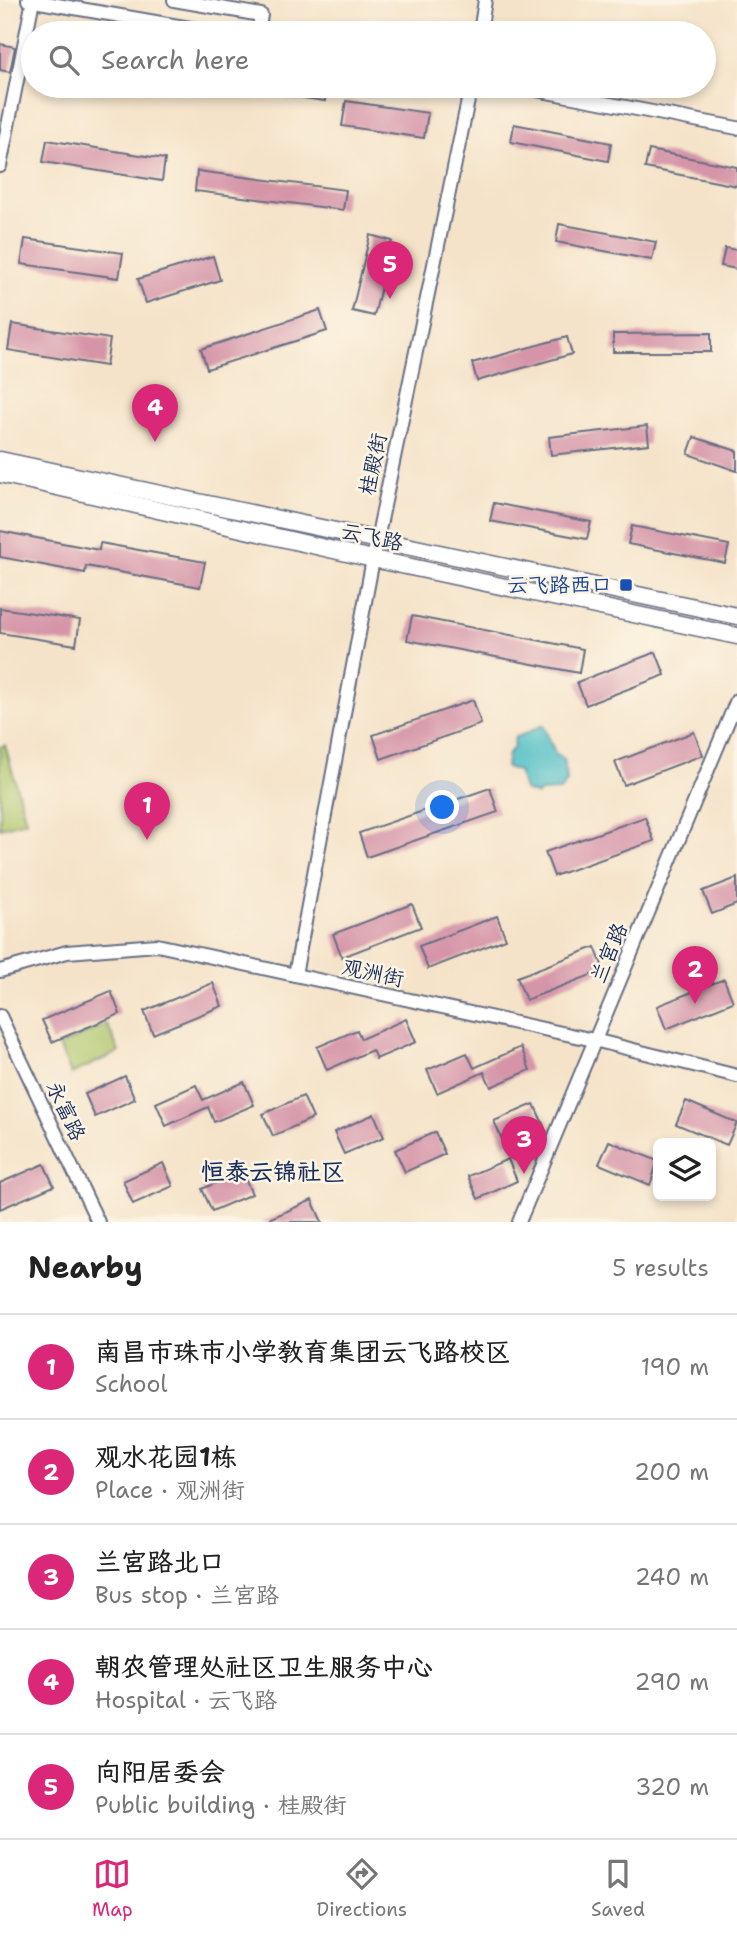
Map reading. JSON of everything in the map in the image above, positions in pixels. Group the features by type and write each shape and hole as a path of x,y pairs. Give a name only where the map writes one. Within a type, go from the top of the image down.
{"main road":[{"name":"云飞路","path":"0,460 737,615"},
{"name":"云飞路","path":"0,474 373,559 737,636"}],"street":[{"path":"27,21 31,0 151,21"},
{"path":"174,0 261,15 260,21"},
{"path":"482,21 485,0"},
{"path":"0,166 21,54"},
{"name":"桂殿街","path":"295,975 373,559 469,98"},
{"path":"578,98 737,128"},
{"name":"兰宫路","path":"519,1222 737,700"},
{"name":"观洲街","path":"0,971 67,952 157,945 594,1040 737,1076"},
{"name":"永富路","path":"0,1016 98,1222"}],"green space":[{"path":"5,745 26,821 0,828 0,747"},
{"path":"107,1024 119,1052 71,1074 59,1046"}],"water":[{"path":"543,725 556,755 564,759 567,781 560,791 540,792 537,795 524,790 518,771 506,767 508,753 513,749 515,737"}],"building":[{"path":"0,44 15,47 10,72 0,70"},
{"path":"304,98 325,98 325,101"},
{"path":"346,101 428,113 424,138 342,126"},
{"path":"514,124 611,143 608,161 511,142"},
{"path":"47,140 165,159 162,181 43,162"},
{"path":"649,150 737,167 737,186 645,168"},
{"path":"197,171 346,190 343,210 195,191"},
{"path":"559,224 656,242 652,260 556,242"},
{"path":"370,235 392,241 374,316 352,311"},
{"path":"25,239 123,253 119,278 21,264"},
{"path":"725,248 737,250 737,269 721,266"},
{"path":"213,256 220,280 146,303 138,279"},
{"path":"320,310 327,331 207,369 201,349"},
{"path":"12,324 110,339 106,366 8,350"},
{"path":"711,333 711,352 613,352 613,334"},
{"path":"567,337 572,354 477,381 472,363"},
{"path":"647,426 649,444 551,455 549,437"},
{"path":"694,437 737,451 737,471 688,454"},
{"path":"494,503 591,522 587,539 490,521"},
{"path":"632,526 729,545 725,563 628,544"},
{"path":"0,531 99,550 100,543 205,562 200,587 86,566 85,573 0,557"},
{"path":"0,608 80,620 76,645 0,633"},
{"path":"412,616 583,649 579,673 407,640"},
{"path":"656,652 665,675 586,705 577,682"},
{"path":"473,700 481,724 381,759 373,735"},
{"path":"694,732 703,755 624,785 615,762"},
{"path":"490,788 498,812 367,857 359,833"},
{"path":"645,817 654,841 554,876 545,852"},
{"path":"737,878 737,904 712,914 703,891"},
{"path":"412,904 421,927 342,957 333,934"},
{"path":"497,916 506,939 428,969 419,946"},
{"path":"595,947 604,970 526,1000 517,977"},
{"path":"724,979 733,1002 666,1029 657,1006"},
{"path":"213,983 222,1006 153,1034 144,1011"},
{"path":"111,991 120,1014 52,1042 42,1020"},
{"path":"406,1019 416,1042 376,1059 372,1050 327,1070 317,1047 357,1030 361,1039"},
{"path":"521,1047 530,1070 491,1087 484,1072 437,1093 427,1070 467,1053 474,1068"},
{"path":"125,1076 135,1099 95,1117 85,1094"},
{"path":"244,1082 254,1105 214,1122 208,1107 166,1126 156,1103 196,1085 203,1100"},
{"path":"303,1096 313,1118 273,1136 263,1114"},
{"path":"686,1101 737,1123 727,1145 716,1138 676,1124"},
{"path":"534,1104 544,1126 504,1144 494,1121"},
{"path":"374,1114 384,1137 344,1154 334,1132"},
{"path":"435,1132 445,1154 405,1172 395,1150"},
{"path":"609,1141 653,1159 653,1176 650,1185 599,1164"},
{"path":"508,1159 517,1181 478,1199 468,1176"},
{"path":"163,1163 173,1186 133,1204 123,1181"},
{"path":"44,1164 54,1186 0,1209 0,1183"},
{"path":"242,1171 252,1194 212,1211 202,1189"},
{"path":"312,1200 322,1222 262,1222"}],"place":[{"name":"向阳居委会","path":"390,299"},
{"name":"朝农管理处社区卫生服务中心","path":"155,442"},
{"name":"云飞路西口","path":"626,585"},
{"name":"南昌市珠市小学教育集团云飞路校区","path":"147,840"},
{"name":"观水花园1栋","path":"695,1004"},
{"name":"兰宫路北口","path":"524,1174"}],"district":[{"name":"恒泰云锦社区","path":"273,1172"}]}
